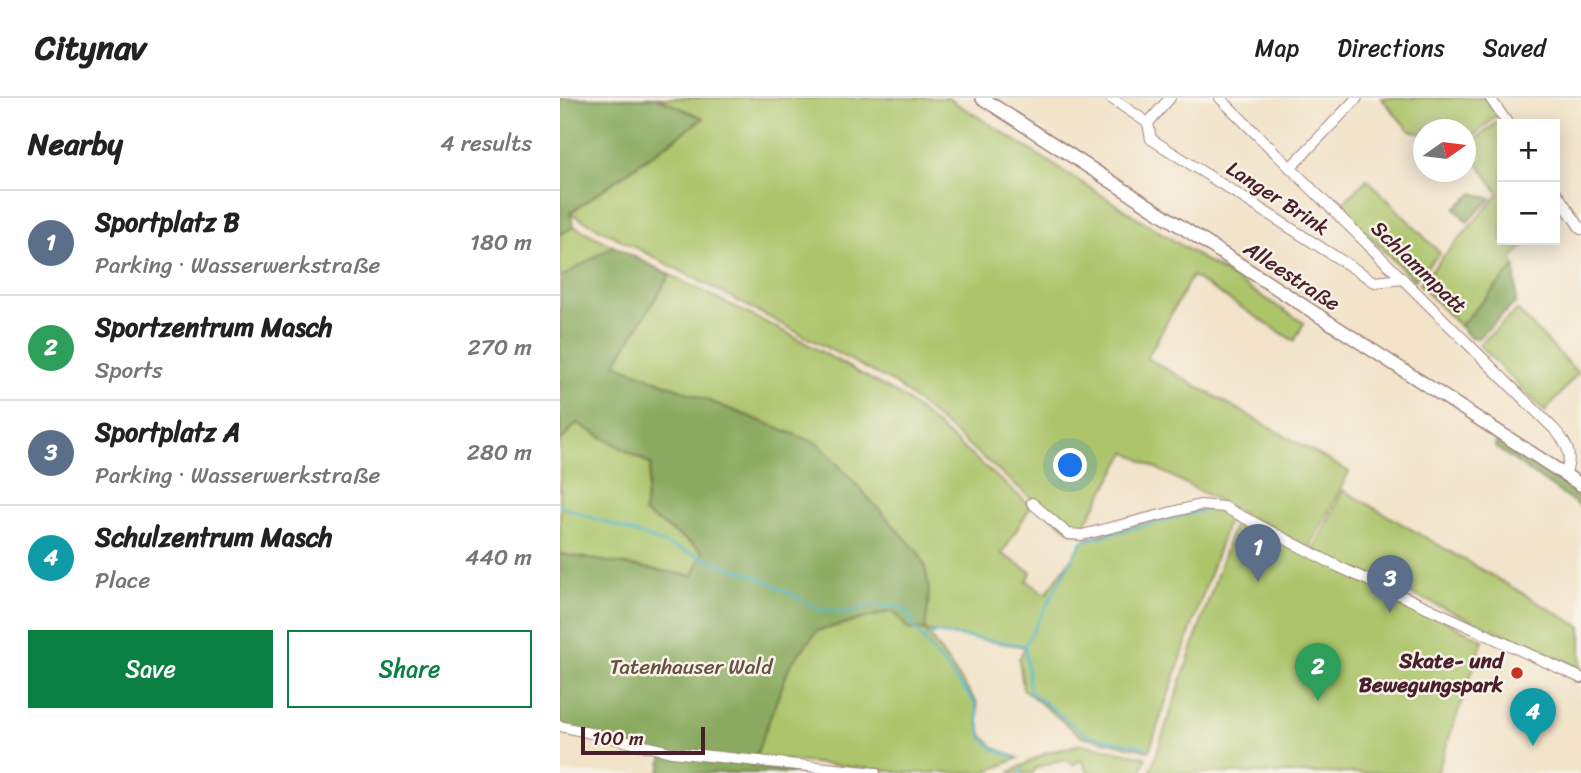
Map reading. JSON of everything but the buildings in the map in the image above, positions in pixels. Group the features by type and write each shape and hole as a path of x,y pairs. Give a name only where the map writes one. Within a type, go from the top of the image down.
{"street":[{"name":"Alleestraße","path":"982,98 1581,485"},
{"name":"Langer Brink","path":"1111,98 1148,123 1151,139 1375,282 1403,279"},
{"path":"1148,123 1170,98"},
{"name":"Schlammpatt","path":"1220,98 1563,439 1570,463 1565,475"},
{"path":"1290,168 1357,98"},
{"path":"1490,98 1505,119"},
{"path":"1560,198 1581,229"},
{"path":"1031,503 1068,534 1082,536 1200,505 1224,507 1337,566 1581,678"},
{"path":"560,726 671,752 876,773"}],"green space":[{"path":"560,98 658,98 703,118 570,213 574,226 560,235"},
{"path":"658,98 948,98 1304,323 1294,341 1192,276 1147,358 1349,472 1309,549 1126,452 1080,533 1071,532 896,384 570,213 703,119"},
{"path":"1381,98 1486,98 1497,115 1476,134 1476,119 1413,119 1413,131"},
{"path":"1497,122 1497,191 1476,160 1476,140"},
{"path":"1367,179 1440,253 1414,280 1339,207"},
{"path":"1474,193 1491,199 1467,222 1455,208"},
{"path":"1497,196 1497,245 1525,245 1511,259 1515,266 1460,326 1419,284"},
{"path":"574,226 613,246 560,278 560,235"},
{"name":"Tatenhauser Wald","path":"613,246 670,275 615,364 819,444 918,552 923,562 929,590 925,631 908,629 893,611 817,631 790,665 752,766 819,773 660,773 663,754 560,729 560,554 693,576 703,551 644,513 651,464 577,423 560,442 560,278"},
{"path":"1515,266 1516,302 1478,338 1470,337 1460,326"},
{"path":"670,275 789,334 903,397 1031,506 1002,554 1031,572 1027,581 1046,594 1085,539 1182,512 1218,510 1230,515 1149,751 1081,736 1023,689 1019,659 1025,647 926,631 977,703 978,722 983,736 995,748 1018,758 986,772 910,773 755,757 790,665 817,631 893,611 908,629 926,567 918,552 819,444 615,364"},
{"path":"1517,310 1578,373 1545,412 1479,345"},
{"path":"576,423 651,465 644,513 703,551 693,576 560,554 560,442"},
{"path":"1496,442 1561,482 1581,500 1581,507 1495,447"},
{"path":"1343,490 1581,627 1581,668 1313,551"},
{"path":"1240,518 1483,640 1437,773 1150,773 1236,519"},
{"path":"1081,744 1146,757 1141,773 1089,773 1081,760 1073,765 1069,761 1060,760 1036,768 1033,773 1009,773 1046,753"}],"waterway":[{"path":"560,506 758,577 821,610 853,613 866,604 905,608 916,631 975,703 982,737 994,749 1013,757"},
{"path":"1146,747 1087,735 1030,692 1025,645 1082,541 1205,510"},
{"path":"925,637 935,633 1025,645"},
{"path":"1021,773 1023,769"}],"place":[{"name":"Sportplatz B","path":"1258,582"},
{"name":"Sportplatz A","path":"1390,613"},
{"name":"Skate- und Bewegungspark","path":"1517,673"},
{"name":"Sportzentrum Masch","path":"1318,701"},
{"name":"Schulzentrum Masch","path":"1533,746"}]}
